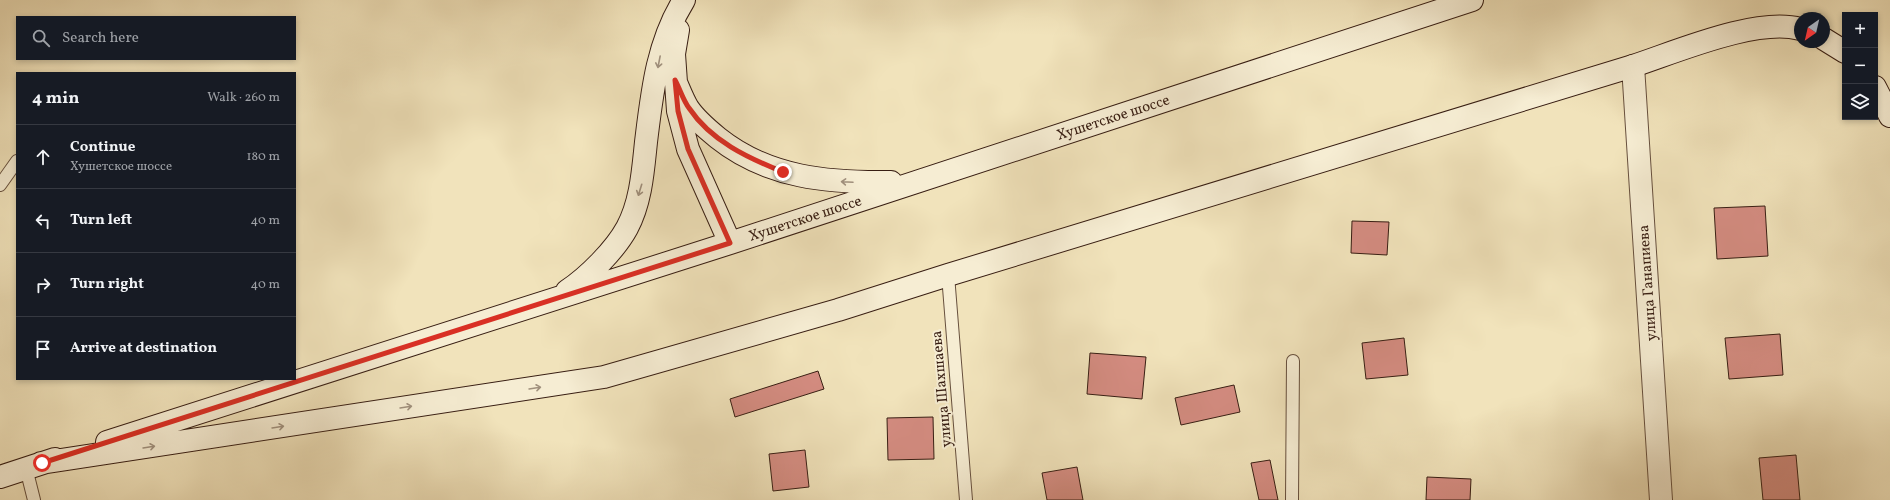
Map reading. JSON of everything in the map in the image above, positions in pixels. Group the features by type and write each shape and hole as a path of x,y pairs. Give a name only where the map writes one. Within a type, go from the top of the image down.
{"main road":[{"path":"685,0 678,26 674,54 678,111 688,149 730,243"},
{"path":"558,298 575,286 606,255 628,227 642,184 651,103 660,56 667,31 685,0"},
{"name":"Хушетское шоссе","path":"0,477 730,243 1472,0"},
{"path":"34,466 604,377 838,310 1633,66 1727,35 1766,27 1794,28"},
{"path":"1830,43 1842,50"},
{"name":"улица Ганапиева","path":"1633,66 1660,500"},
{"path":"675,80 688,108 705,127 726,144 753,160 783,172 822,180 861,183 914,182"},
{"path":"1878,93 1890,116"}],"lane":[{"path":"0,185 16,162"},
{"name":"улица Шахшаева","path":"948,275 966,500"},
{"path":"1292,500 1293,361"},
{"path":"34,466 34,500"}],"building":[{"path":"1765,206 1768,256 1717,259 1714,208"},
{"path":"1352,221 1389,222 1387,255 1351,253"},
{"path":"1780,334 1783,375 1729,379 1725,338"},
{"path":"1404,338 1408,375 1366,379 1362,343"},
{"path":"1090,353 1146,357 1142,399 1087,394"},
{"path":"818,371 824,389 735,417 730,399"},
{"path":"1234,385 1240,412 1181,425 1175,398"},
{"path":"933,417 934,459 888,460 887,418"},
{"path":"805,450 809,487 773,491 769,454"},
{"path":"1796,455 1800,500 1763,500 1759,458"},
{"path":"1270,460 1278,500 1259,500 1251,463"},
{"path":"1077,467 1083,500 1047,500 1042,473"},
{"path":"1427,477 1471,479 1470,500 1426,500"}],"route":[{"path":"42,463 730,243 688,149 678,111 675,80 688,108 705,127 726,144 753,160 783,172"}]}
